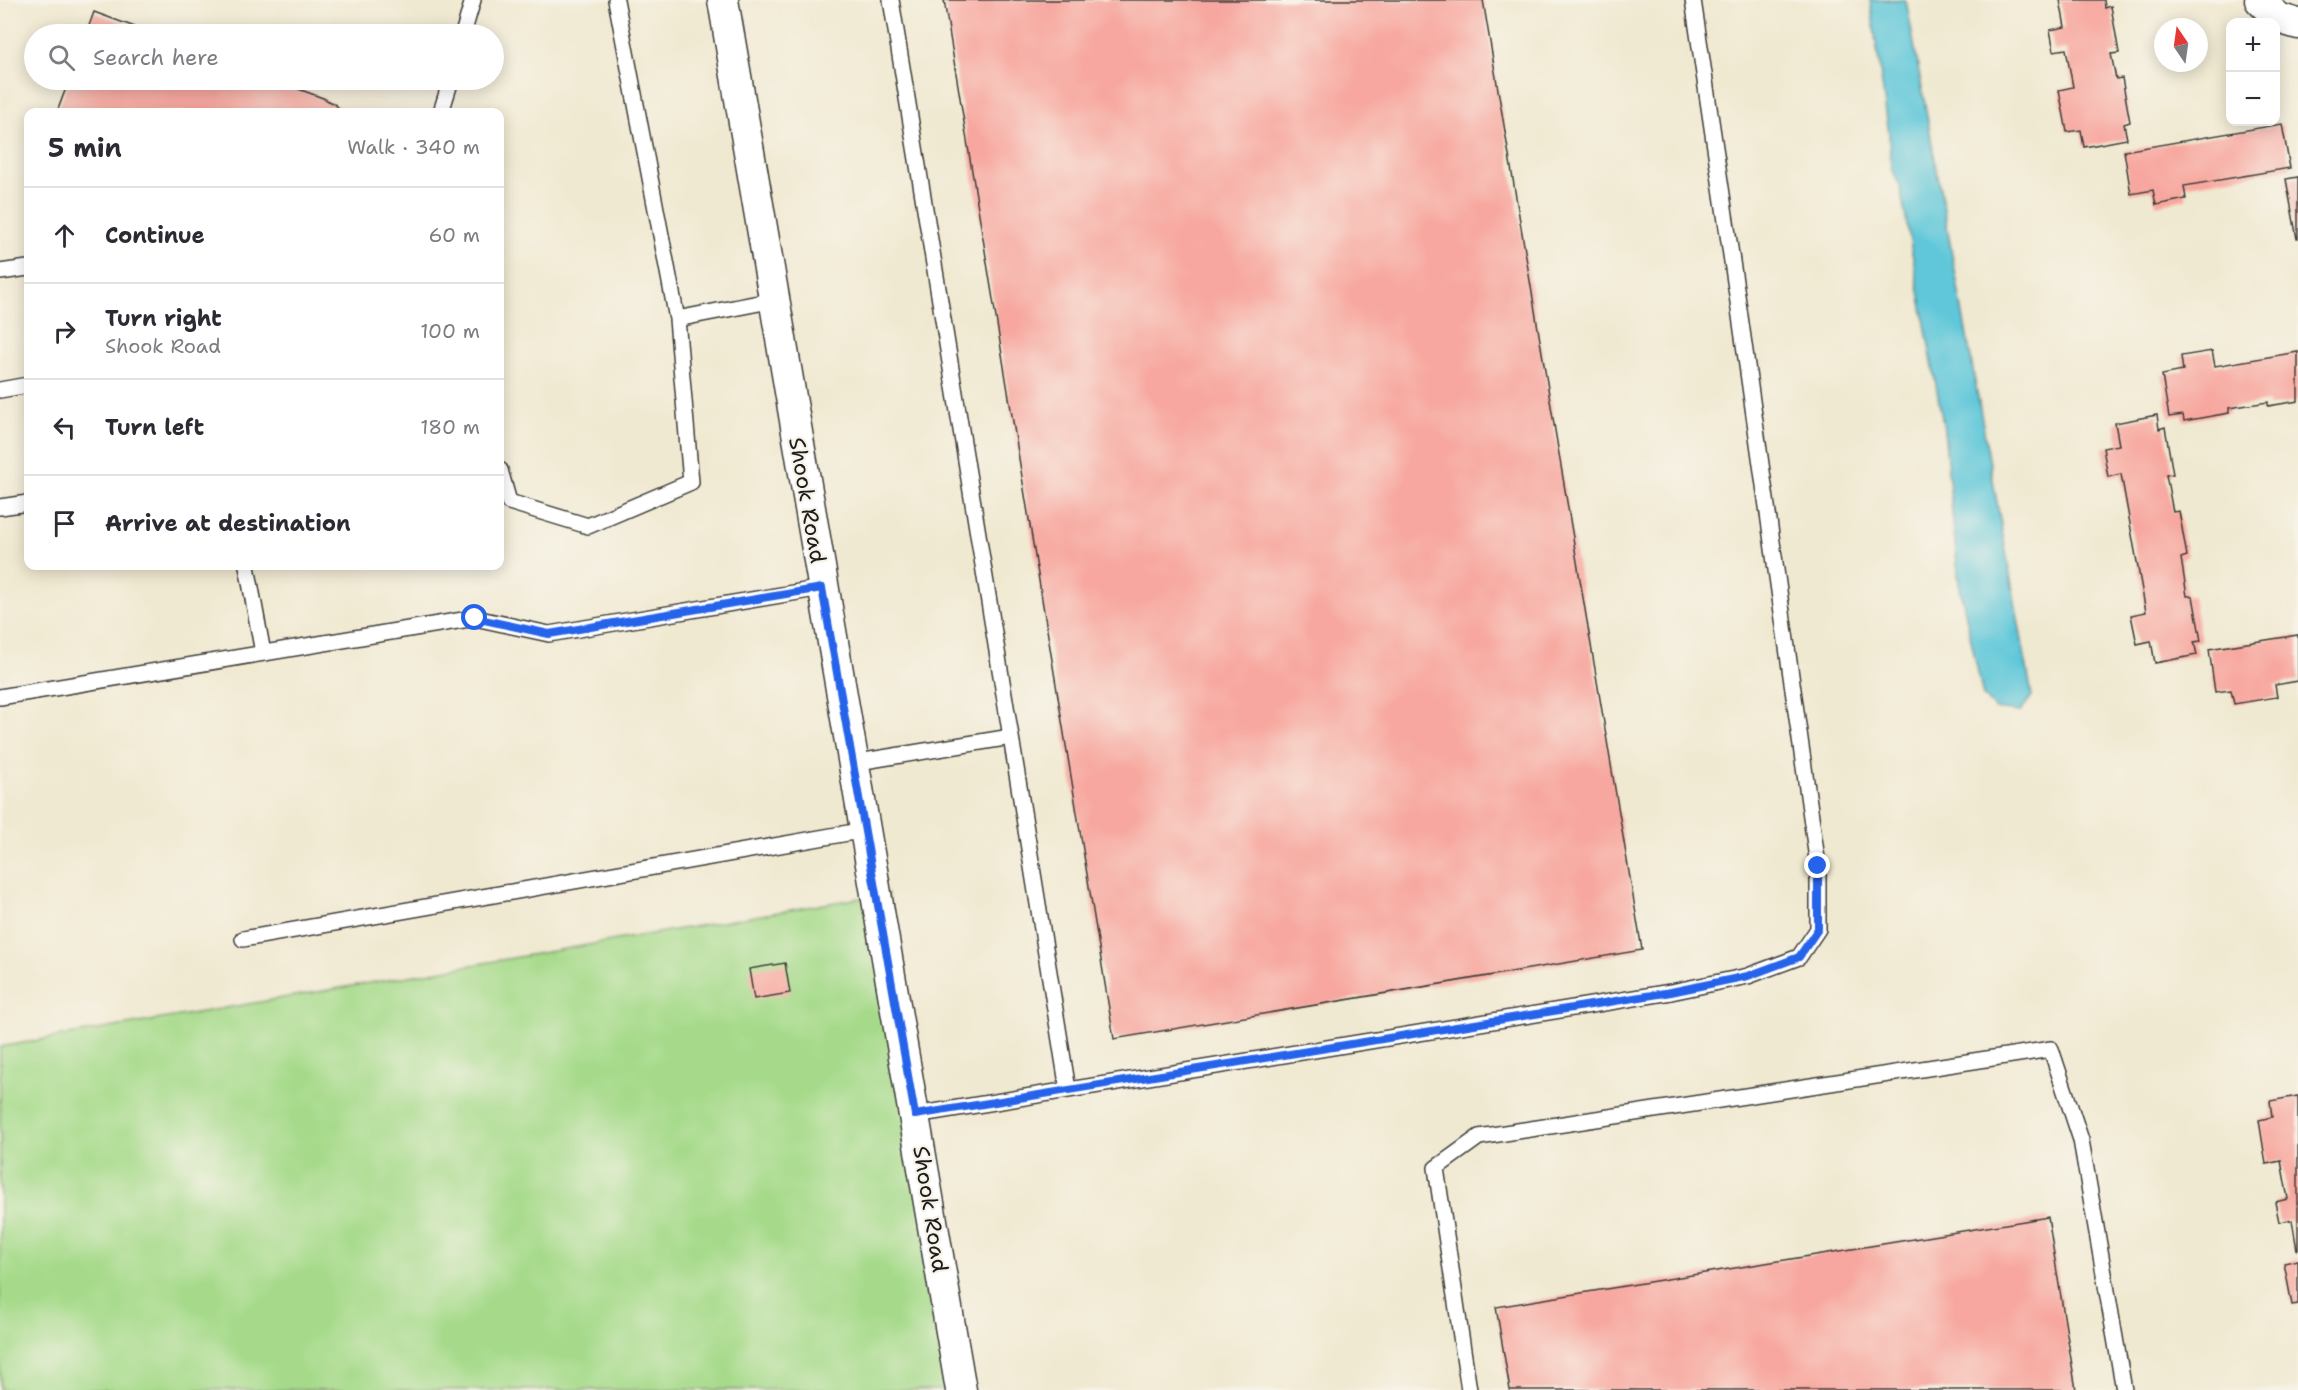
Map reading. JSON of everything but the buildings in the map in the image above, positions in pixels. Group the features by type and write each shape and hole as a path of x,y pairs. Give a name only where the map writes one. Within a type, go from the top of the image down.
{"street":[{"name":"Shook Road","path":"723,0 961,1390"},
{"path":"2260,0 2278,18 2298,24"}],"lane":[{"path":"466,24 473,0"},
{"path":"504,485 509,502 588,526 691,482 676,319 615,0"},
{"path":"891,0 1068,1090"},
{"path":"915,1115 1671,992 1748,976 1799,957 1818,929 1818,866 1693,0"},
{"path":"442,108 447,90"},
{"path":"0,272 24,269"},
{"path":"676,319 774,300"},
{"path":"0,390 24,386"},
{"path":"0,507 24,504"},
{"path":"248,570 263,653"},
{"path":"0,697 475,618 549,634 822,588"},
{"path":"852,763 1011,737"},
{"path":"243,939 865,830"},
{"path":"1469,1390 1436,1168 1479,1137 2051,1049 2081,1140 2124,1390"}],"green space":[{"path":"888,893 958,1390 0,1390 0,1047"}],"water":[{"path":"1870,0 1906,0 2032,696 2020,712 1995,709 1983,696 1959,583 1944,429 1900,186 1891,168 1889,134"}],"route":[{"path":"475,618 549,634 822,588 915,1115 1671,992 1748,976 1799,957 1818,929 1818,866"}]}
